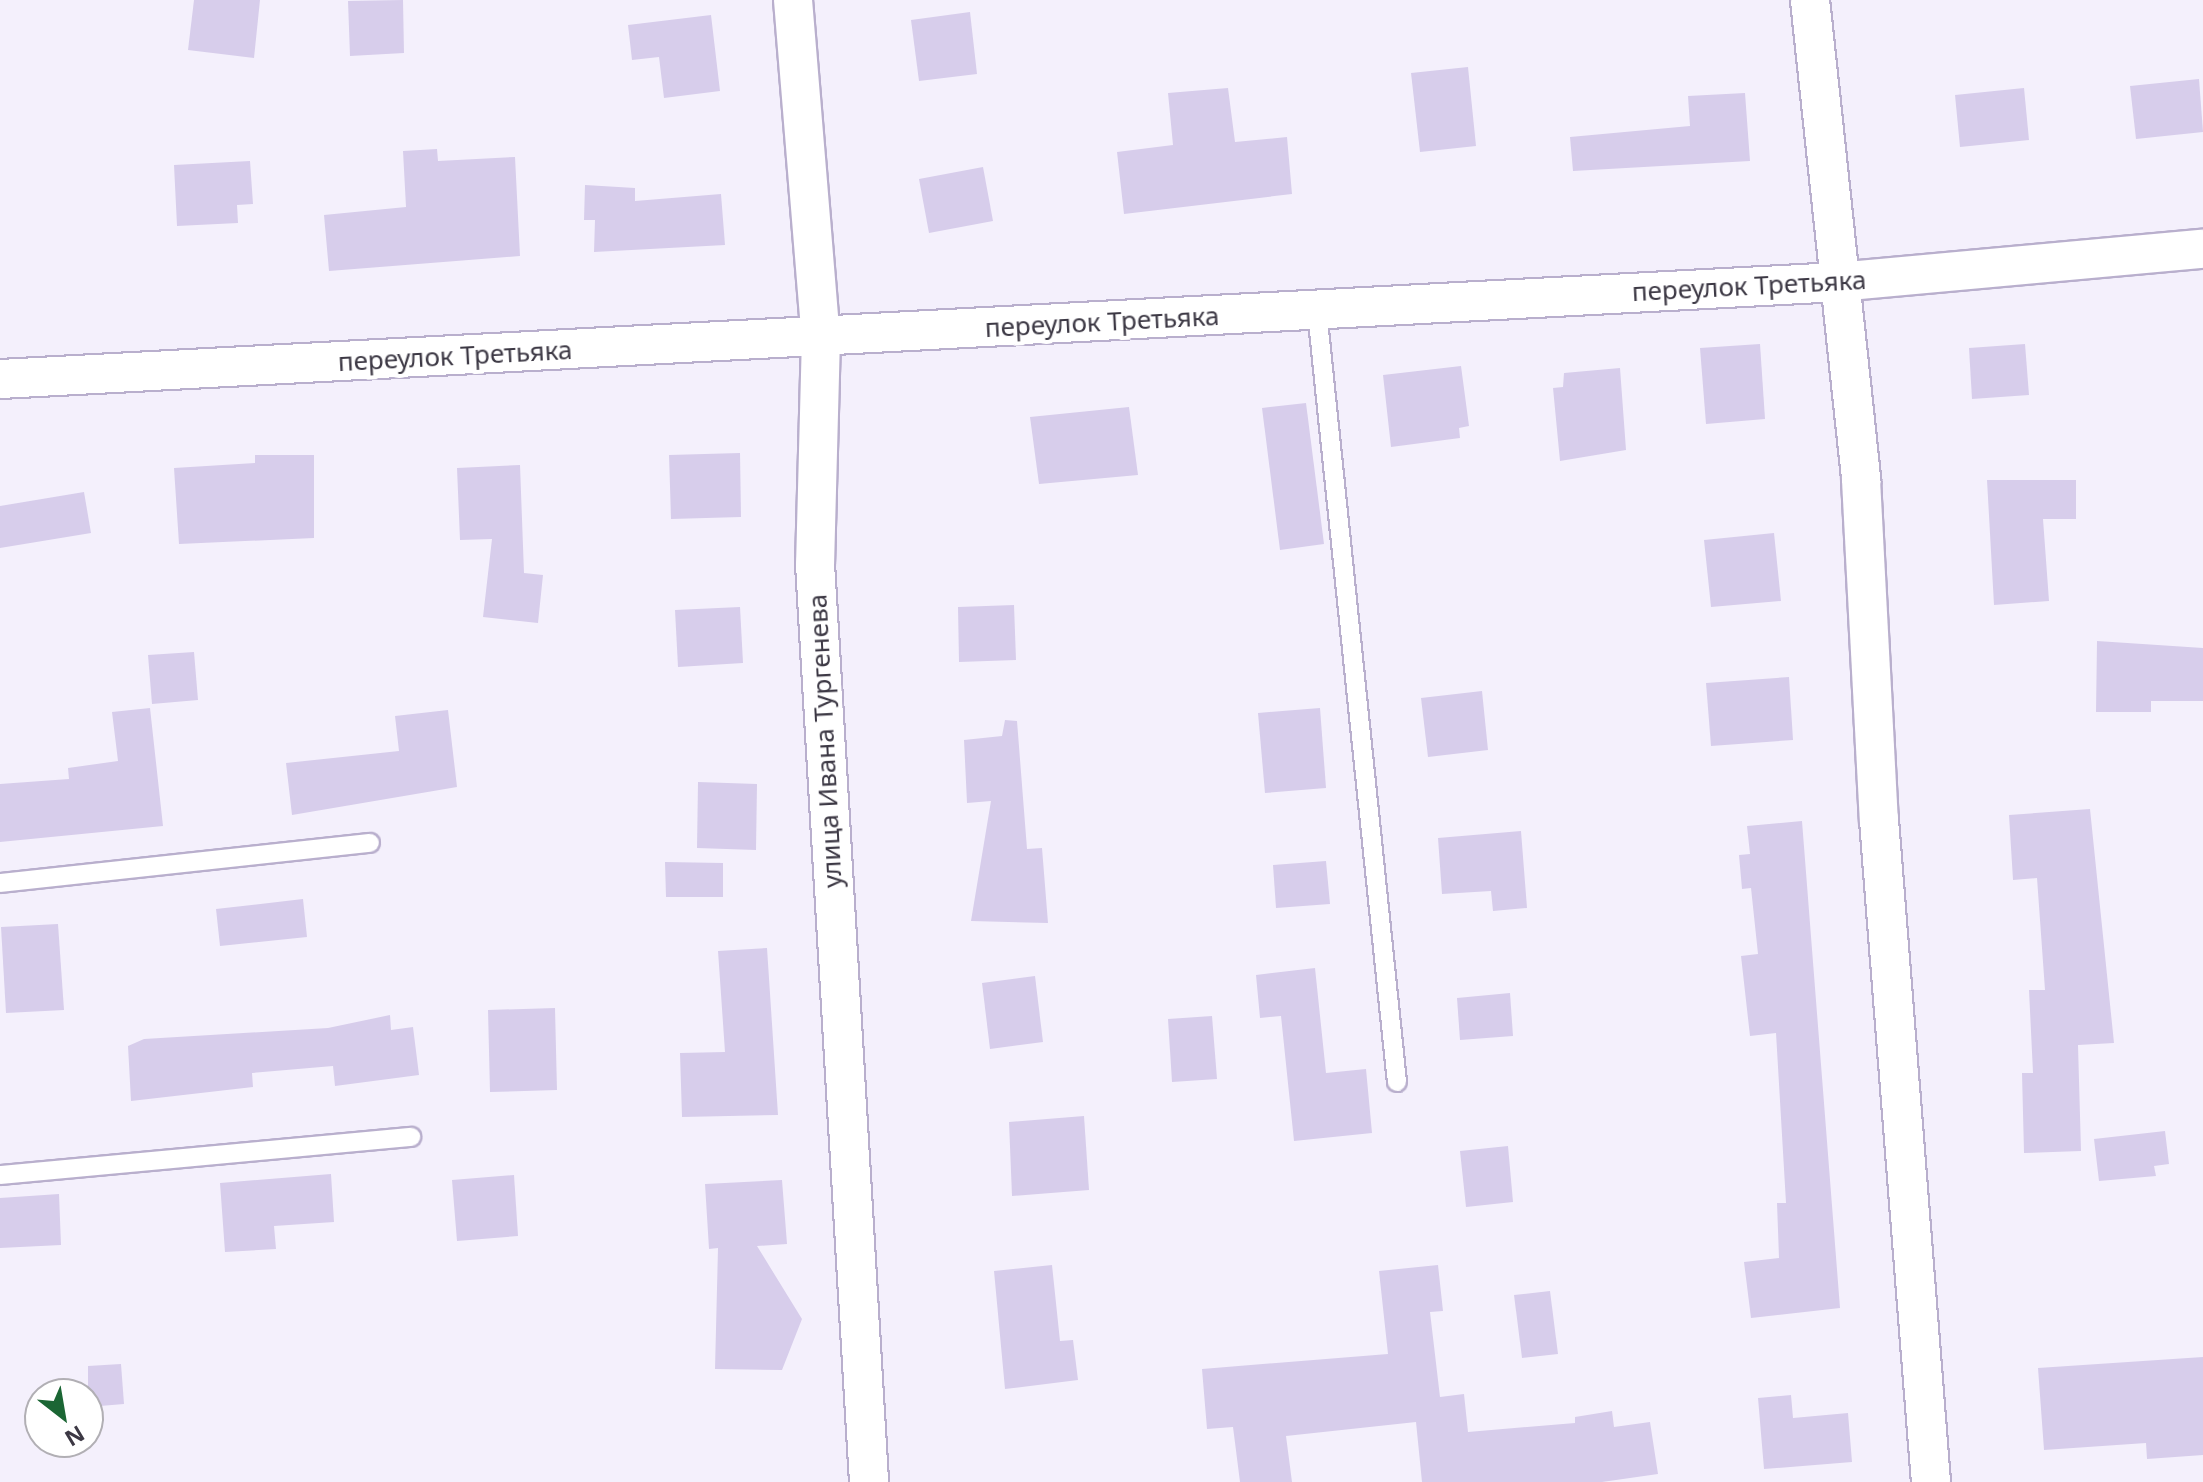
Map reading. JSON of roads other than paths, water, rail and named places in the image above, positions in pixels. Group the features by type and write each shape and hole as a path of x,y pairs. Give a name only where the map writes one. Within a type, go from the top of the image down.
{"street":[{"name":"улица Ивана Тургенева","path":"793,0 821,337 815,564 869,1482"},
{"path":"1810,0 1837,282 1864,508 1879,820 1931,1482"},
{"name":"переулок Третьяка","path":"0,379 1837,282 2203,249"}],"lane":[{"path":"1317,311 1397,1082"},
{"path":"0,883 370,843"},
{"path":"0,1175 411,1137"}]}
